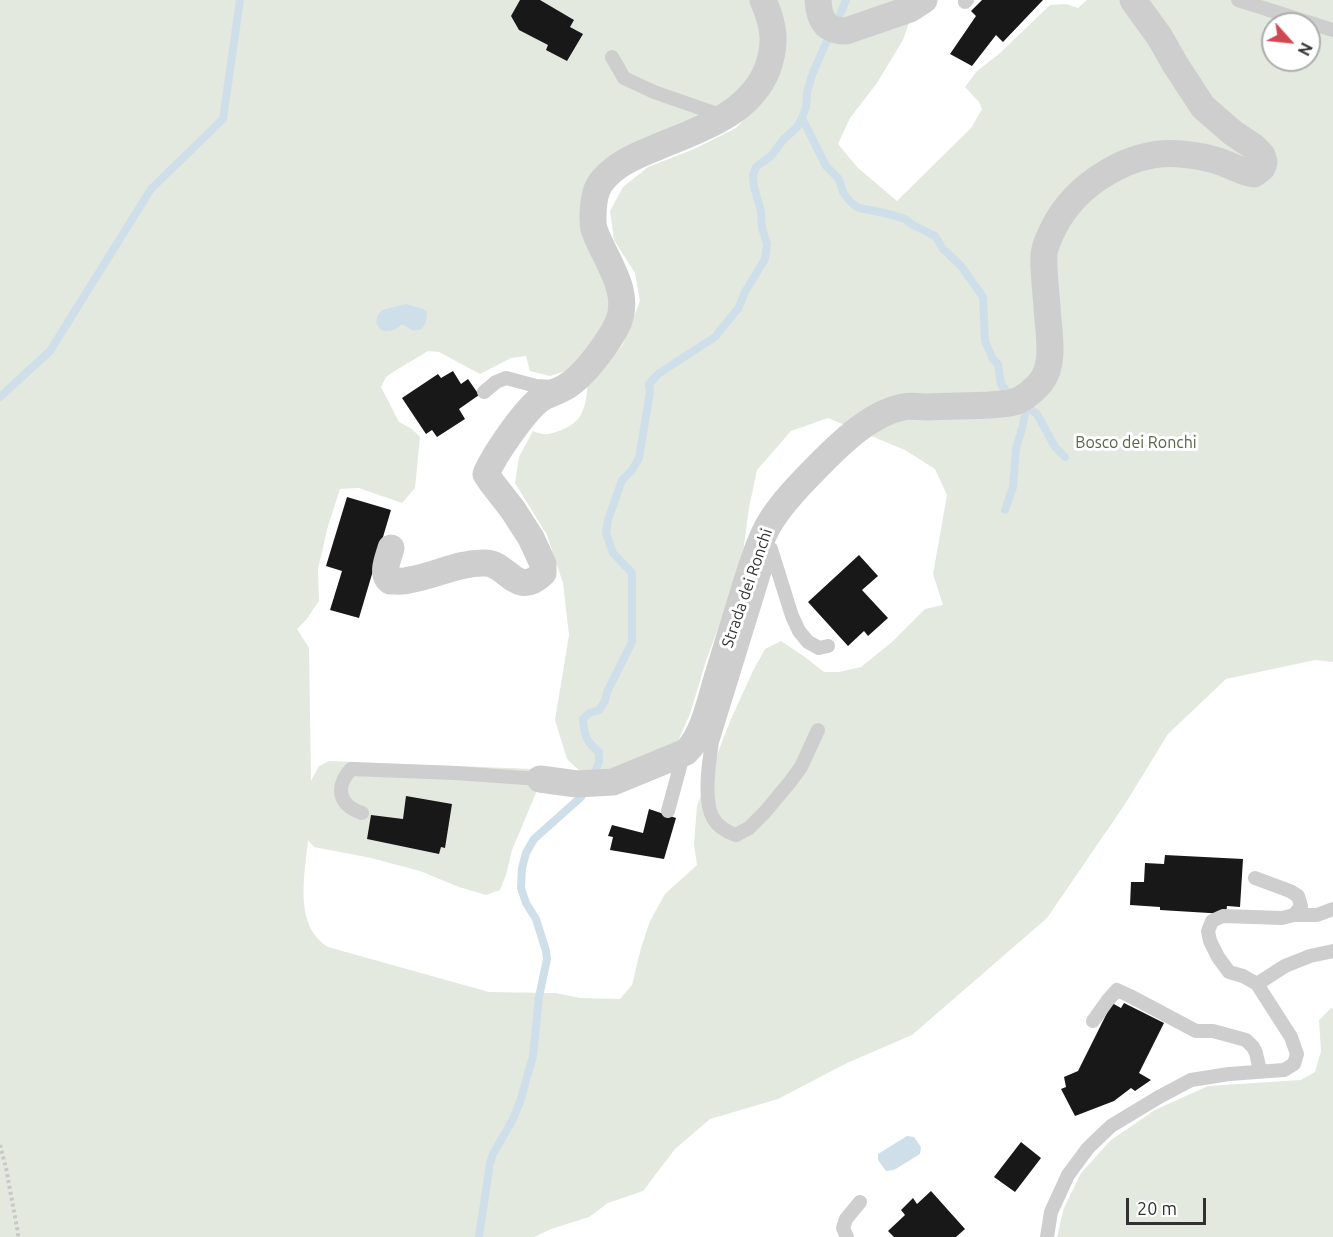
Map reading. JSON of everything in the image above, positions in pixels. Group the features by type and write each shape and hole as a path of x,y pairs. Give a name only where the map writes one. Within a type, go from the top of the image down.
{"street":[{"path":"391,548 385,572 390,581 407,581 476,563 490,563 514,580 525,583 536,580 543,573 543,564 531,538 486,474 490,464 517,424 540,399 568,386 588,368 618,323 622,305 618,284 594,228 593,212 596,190 614,169 629,159 726,117 753,95 763,79 773,45 772,24 763,0"},
{"path":"818,0 821,19 825,24 838,31 846,31 910,9 924,0"},
{"name":"Strada dei Ronchi","path":"686,752 692,746 705,718 751,569 798,488 826,458 873,418 892,410 906,406 970,406 1016,402 1040,384 1049,366 1044,253 1062,213 1078,194 1099,177 1128,162 1154,155 1178,153 1200,156 1242,172 1254,174 1262,168 1264,162 1262,155 1203,107 1159,36 1133,0"},
{"path":"540,779 577,784 613,782 686,752"}],"lane":[{"path":"1238,0 1333,30"},
{"path":"612,57 624,78 654,92 726,117"},
{"path":"484,392 496,382 506,378 536,386 568,386"},
{"path":"769,538 792,616 799,631 808,642 819,648 828,646"},
{"path":"769,538 712,742 708,769 708,798 713,818 724,831 736,836 749,828 765,812 801,767 818,730"},
{"path":"668,811 686,752"},
{"path":"362,813 354,810 343,800 340,789 343,777 351,769 540,779"},
{"path":"1255,878 1298,896 1301,906 1294,915"},
{"path":"1047,1237 1051,1212 1068,1175 1088,1148 1111,1126 1191,1080 1229,1074 1284,1070 1294,1064 1297,1054 1291,1037 1257,984 1243,976 1229,972 1223,965 1210,940 1208,931 1212,921 1223,916 1282,918 1294,915 1317,915 1333,909"},
{"path":"1257,984 1285,966 1310,956 1333,951"},
{"path":"1093,1021 1117,990 1196,1030 1213,1031 1246,1041 1256,1053 1260,1071"},
{"path":"847,1237 843,1228 846,1218 860,1202"}],"path":[{"path":"0,1145 18,1237"}],"green space":[{"name":"Bosco dei Ronchi","path":"0,0 754,0 764,24 760,59 742,93 602,168 612,299 599,338 569,370 550,376 530,371 526,356 511,358 480,374 439,352 428,351 386,377 381,387 399,422 412,429 420,437 415,488 402,503 359,488 340,489 318,569 319,601 297,629 309,648 311,781 319,766 329,761 533,769 538,788 512,850 500,890 486,895 420,871 371,858 314,847 308,840 304,898 310,926 317,938 328,947 489,992 556,993 580,998 620,999 632,985 650,921 665,894 697,865 694,844 697,806 731,719 765,649 781,641 824,672 839,672 861,667 892,642 925,609 943,605 933,574 947,495 935,469 905,450 828,418 791,431 757,470 741,567 706,661 690,714 678,741 627,768 584,775 567,759 555,720 569,635 563,583 547,535 515,483 519,457 533,431 553,433 573,424 578,418 585,405 588,379 622,346 640,301 635,273 614,240 610,211 623,187 648,167 694,149 736,128 766,97 777,0 917,0 903,40 877,83 850,118 838,144 858,168 897,201 971,128 982,109 979,102 965,87 977,71 999,54 1050,5 1066,4 1078,8 1087,0 1333,0 1333,662 1315,660 1226,679 1168,734 1125,804 1047,918 912,1035 847,1063 778,1099 710,1119 675,1149 643,1191 608,1203 589,1217 534,1237 0,1237"},
{"path":"1331,1008 1333,1009 1333,1237 1057,1237 1064,1208 1081,1173 1111,1140 1155,1110 1208,1086 1301,1080 1315,1072 1321,1051 1319,1020"}],"shaded area":[{"path":"406,304 427,312 426,322 422,329 414,331 402,324 390,331 379,328 377,317 379,313 384,309"},
{"path":"907,1136 914,1137 921,1147 920,1154 894,1170 886,1171 878,1160 878,1154"}],"building":[{"path":"520,0 540,0 574,20 570,27 583,34 567,61 546,50 548,45 519,30 511,16"},
{"path":"982,0 1043,0 1003,42 996,35 972,66 950,54 976,16 971,11"},
{"path":"453,371 461,384 468,379 479,395 459,409 465,419 437,437 432,430 426,434 402,398 438,374 441,378"},
{"path":"347,497 391,510 359,618 330,610 342,571 326,566"},
{"path":"859,555 878,576 862,590 888,618 868,636 864,631 848,646 808,602"},
{"path":"406,796 452,804 445,848 441,847 439,854 367,839 371,815 403,819"},
{"path":"649,809 676,818 664,859 610,850 613,837 608,836 612,825 643,833"},
{"path":"1165,855 1243,859 1240,907 1227,906 1226,914 1160,910 1160,907 1130,905 1131,882 1144,882 1145,863 1164,864"},
{"path":"1112,1003 1121,1008 1124,1003 1164,1023 1139,1073 1151,1080 1135,1091 1131,1088 1114,1101 1075,1116 1061,1089 1066,1087 1064,1077 1078,1071"},
{"path":"1021,1142 1041,1158 1015,1192 994,1177"},
{"path":"931,1191 965,1229 956,1237 894,1237 888,1231 905,1215 901,1210 913,1198 917,1204"}],"waterway":[{"path":"0,397 50,351 151,189 223,119 240,0"},
{"path":"837,22 846,0"},
{"path":"593,777 599,762 599,752 586,738 583,719 589,713 599,710 605,701 607,692 632,642 632,573 613,553 606,533 608,520 622,480 639,458 650,392 649,384 658,374 715,337 739,307 745,292 765,259 767,244 753,175 756,167 771,156 797,127 802,118 812,75 829,36"},
{"path":"802,118 826,166 839,179 843,192 854,205 905,219 935,236 943,249 961,266 983,297 985,341 993,359 998,364 1001,384 1007,392 1012,394"},
{"path":"1024,405 1037,414 1055,447 1065,457"},
{"path":"1005,510 1013,487 1016,448 1025,414 1024,405"},
{"path":"479,1237 490,1163 520,1102 533,1056 539,997 547,959 536,919 526,903 521,888 522,868 526,853 534,839 586,790"}]}
